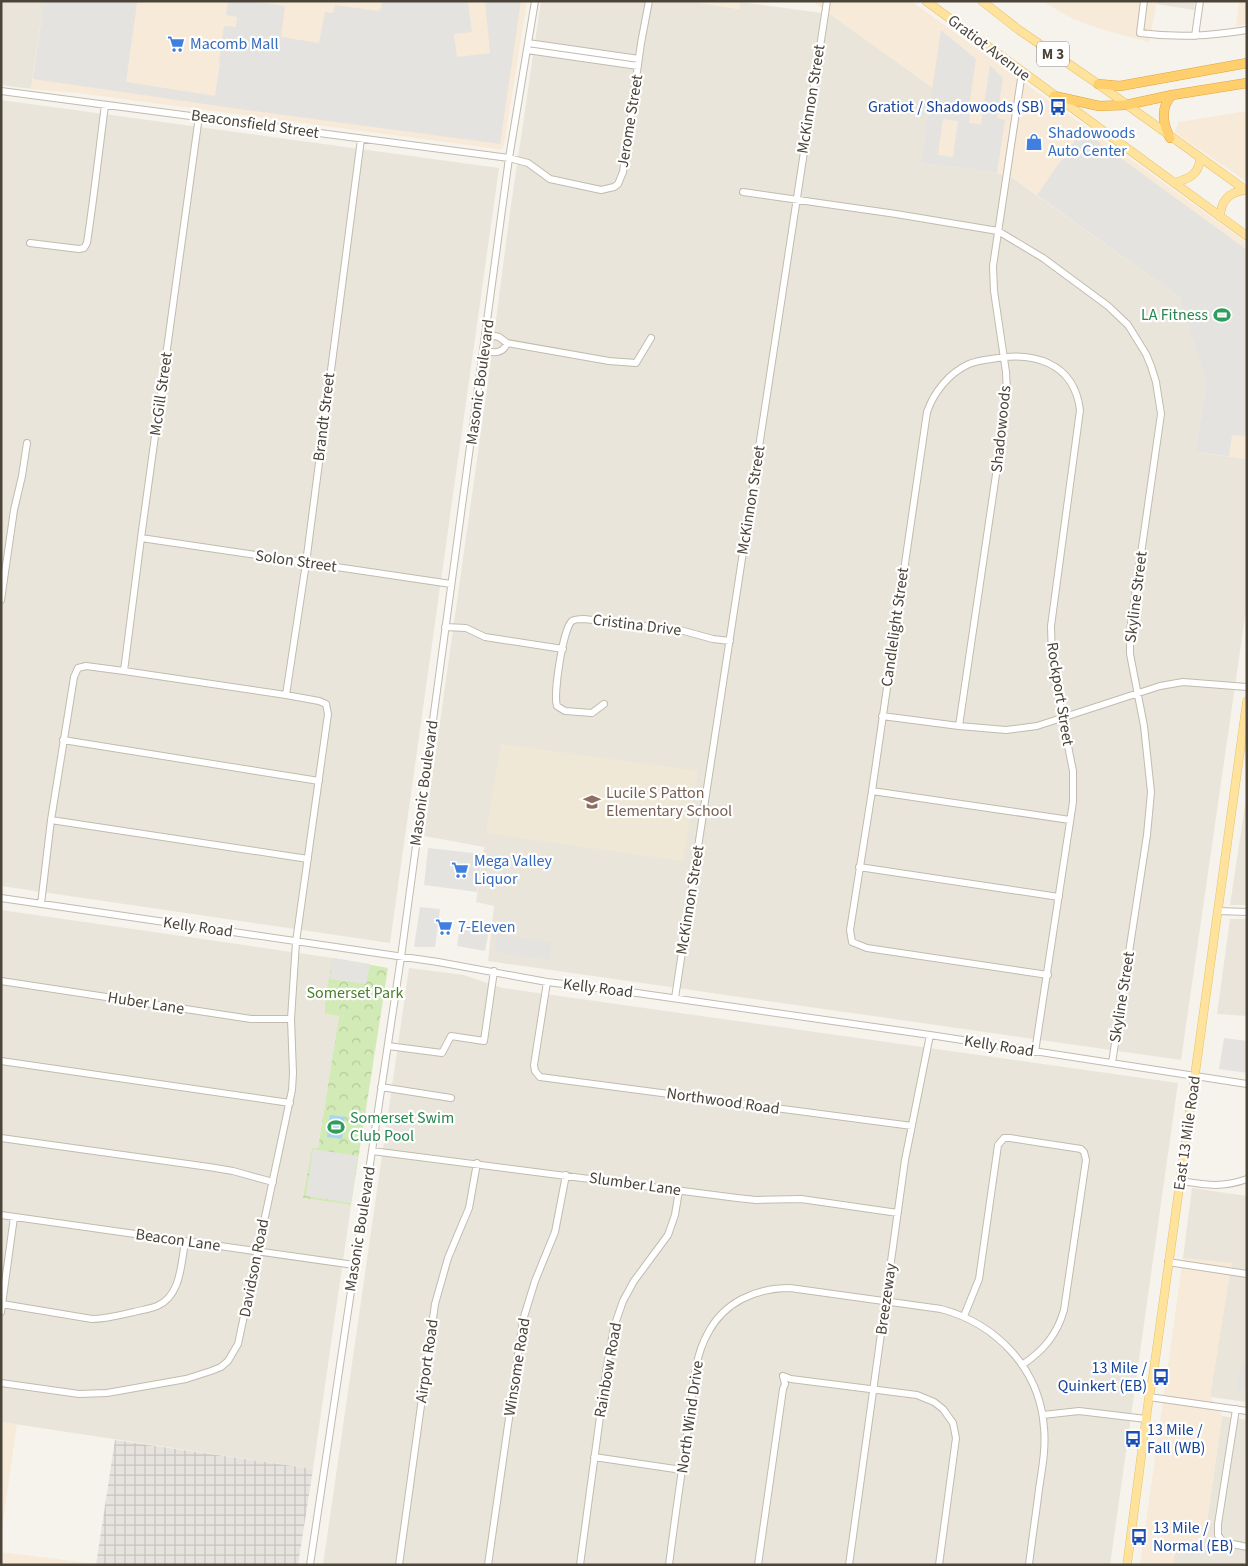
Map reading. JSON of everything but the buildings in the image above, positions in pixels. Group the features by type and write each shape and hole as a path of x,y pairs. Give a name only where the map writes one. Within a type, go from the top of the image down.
{"highway":[{"path":"1098,84 1120,86 1247,63"},
{"path":"1054,96 1099,106 1126,105 1172,95 1247,83"},
{"path":"1170,138 1164,126 1164,114 1168,99 1172,95"}],"main road":[{"name":"Gratiot Avenue","path":"926,1 1247,236"},
{"name":"Gratiot Avenue","path":"982,1 1019,30 1098,84 1245,191"},
{"path":"1174,183 1195,173 1200,159"},
{"path":"1220,217 1221,208 1226,197 1237,191 1245,191"},
{"name":"East 13 Mile Road","path":"1127,1565 1247,702"}],"street":[{"name":"Masonic Boulevard","path":"310,1565 401,957 509,158 534,1"},
{"name":"Jerome Street","path":"509,158 528,163 543,176 558,182 601,190 618,184 623,172 649,1"},
{"name":"McKinnon Street","path":"675,998 827,1"},
{"path":"1144,1 1140,33 1169,37 1215,35 1247,30"},
{"path":"1196,36 1200,1"},
{"path":"528,42 550,50"},
{"path":"527,50 550,50 639,62"},
{"name":"Shadowoods","path":"959,726 1007,392 1004,356 992,273 1022,72"},
{"name":"Beaconsfield Street","path":"1,91 509,158"},
{"path":"30,243 79,249 84,248 87,243 105,105"},
{"name":"McGill Street","path":"124,671 199,116"},
{"name":"Brandt Street","path":"286,694 306,563 361,138"},
{"path":"743,192 998,231"},
{"name":"Skyline Street","path":"998,231 1043,258 1119,315 1128,325 1146,354 1156,382 1160,414 1159,431 1130,631 1130,654 1136,694 1144,726 1148,760 1151,792 1150,812 1112,1063"},
{"path":"486,334 499,337 507,343 609,361 636,363 651,338"},
{"path":"484,351 495,353 501,351 507,343"},
{"name":"Candlelight Street","path":"1004,356 969,364 959,370 936,392 927,412 850,930 852,942 877,950 1048,975"},
{"name":"Rockport Street","path":"1004,356 1030,357 1052,364 1061,371 1076,389 1079,400 1080,420 1051,626 1052,659 1073,770 1073,802 1035,1052"},
{"path":"1,600 26,443"},
{"name":"Solon Street","path":"141,538 451,584"},
{"name":"Cristina Drive","path":"604,704 592,713 565,711 557,706 556,696 563,649 572,621 580,619 680,630 713,639 730,641"},
{"path":"445,627 466,628 485,636 563,649"},
{"path":"42,904 63,740 74,677 78,668 86,666 286,694"},
{"path":"882,716 1006,730 1037,726 1136,694 1183,682 1247,687"},
{"name":"Davidson Road","path":"1,1383 79,1394 92,1394 186,1379 221,1367 228,1361 238,1344 256,1251 290,1103 293,1073 291,1019 296,942 328,714 326,704 286,694"},
{"path":"63,740 319,781"},
{"path":"872,791 1070,820"},
{"path":"52,820 308,860"},
{"path":"859,867 1059,897"},
{"name":"Kelly Road","path":"1,898 494,971 546,982 675,998 930,1035 1247,1084"},
{"path":"1218,911 1247,912"},
{"path":"388,1046 442,1053 451,1036 484,1041 494,971"},
{"name":"Huber Lane","path":"1,981 251,1020 291,1019"},
{"name":"Northwood Road","path":"546,982 534,1065 536,1074 544,1078 912,1126"},
{"name":"Breezeway","path":"849,1565 898,1213 912,1126 930,1035"},
{"path":"1,1061 290,1103"},
{"path":"382,1087 451,1098"},
{"path":"1,1138 209,1167 233,1171 273,1182"},
{"path":"964,1316 979,1279 997,1149 1001,1140 1010,1138 1075,1147 1084,1152 1086,1160 1062,1317 1058,1328 1045,1347 1022,1365"},
{"name":"Slumber Lane","path":"372,1151 756,1200 801,1199 898,1213"},
{"name":"Airport Road","path":"399,1565 435,1304 448,1258 469,1208 477,1163"},
{"name":"Winsome Road","path":"488,1565 523,1320 535,1281 555,1232 566,1175"},
{"path":"1181,1181 1215,1186 1227,1185 1247,1179"},
{"name":"Rainbow Road","path":"580,1565 609,1347 614,1327 623,1302 634,1281 668,1235 675,1215 679,1190"},
{"name":"Beacon Lane","path":"1,1215 354,1265"},
{"path":"14,1217 2,1308 92,1319 156,1307 174,1292 178,1282 185,1242"},
{"path":"1168,1262 1247,1274"},
{"name":"North Wind Drive","path":"669,1565 698,1360 703,1342 711,1327 731,1305 754,1293 778,1288 790,1288 941,1309 964,1316 978,1323 1009,1348 1031,1380 1043,1415 1044,1454 1029,1565"},
{"path":"758,1565 785,1384 783,1376 791,1379 917,1395 929,1399 947,1413 953,1423 955,1445 939,1565"},
{"path":"1149,1397 1247,1411"},
{"path":"1236,1409 1218,1524 1218,1535 1223,1542 1247,1548"},
{"path":"1043,1415 1079,1411 1146,1419"},
{"path":"594,1457 682,1470"}],"shaded area":[{"path":"1,1 44,1 31,89 1,85"},
{"path":"44,1 527,1 504,145 501,149 497,149 78,93 31,89"},
{"path":"44,1 143,2 137,3 126,82 215,96 224,26 236,27 237,17 226,15 228,1 253,1 285,6 281,37 319,43 325,12 333,13 335,5 378,11 381,9 382,1 468,1 472,32 454,34 457,57 490,53 485,1 521,1 500,144 33,79"},
{"path":"541,1 701,1 701,3 739,9 740,2 830,14 933,88 922,163 997,173 1014,179 1179,297 1206,383 1195,452 1247,459 1247,603 1181,1060 488,961 494,906 476,902 484,847 424,836"},
{"path":"701,1 740,1 739,9 701,3"},
{"path":"812,1 911,1 1247,243 1247,459 1195,452 1206,383 1179,297 1014,179 997,173 921,163 933,88"},
{"path":"1042,1 1157,1 1149,42 1104,30 1073,19"},
{"path":"1157,1 1195,1 1194,10 1156,4"},
{"path":"1239,1 1247,1 1247,24 1236,26"},
{"path":"941,30 976,59 968,114 970,115 969,123 981,124 990,65 1003,78 997,118 1005,120 997,173 921,163","holes":["943,119 958,121 953,157 938,155"]},
{"path":"1,100 499,168 390,943 1,886"},
{"path":"1247,111 1247,182 1174,132 1179,122"},
{"path":"1082,130 1247,250 1247,436 1232,435 1229,456 1195,452 1206,383 1179,297 1037,195"},
{"name":"Lucile S Patton Elementary School","path":"501,744 698,771 683,861 486,833"},
{"path":"1247,792 1247,905 1230,905"},
{"path":"428,848 482,854 477,892 424,885"},
{"path":"420,907 440,909 435,947 414,947"},
{"path":"1,910 333,958 325,1014 339,1016 318,1148 312,1148 304,1198 351,1205 313,1469 1,1422"},
{"path":"1230,919 1247,919 1247,1016 1217,1014"},
{"path":"460,925 489,930 485,951 457,946"},
{"path":"497,934 552,942 550,960 494,952"},
{"path":"333,958 370,964 366,984 330,979"},
{"path":"409,968 464,975 502,988 1178,1083 1110,1565 323,1565"},
{"path":"1224,1038 1247,1041 1247,1073 1219,1069"},
{"path":"313,1149 358,1156 351,1203 306,1196"},
{"path":"1192,1188 1247,1196 1247,1402 1210,1397 1218,1345 1183,1258"},
{"path":"1183,1258 1232,1263 1210,1396 1222,1416 1203,1550 1176,1546 1173,1565 1140,1565"},
{"path":"1241,1364 1247,1364 1247,1391 1237,1389"},
{"path":"1222,1416 1247,1420 1247,1565 1173,1565 1176,1546 1203,1550"},
{"path":"1,1422 17,1424 1,1535"},
{"path":"115,1440 313,1469 298,1565 96,1565"},
{"path":"1,1552 96,1564 1,1565"}],"green space":[{"name":"Somerset Park","path":"333,958 388,968 351,1205 303,1198 312,1148 318,1148 339,1016 325,1014 325,999"}],"water":[{"name":"Somerset Swim Club Pool","path":"330,1115 345,1117 342,1139 327,1137"}],"place":[{"name":"Macomb Mall","path":"176,44"},
{"name":"Gratiot / Shadowoods (SB)","path":"1058,107"},
{"name":"Shadowoods Auto Center","path":"1034,142"},
{"name":"LA Fitness","path":"1222,315"},
{"name":"Lucile S Patton Elementary School","path":"592,802"},
{"name":"Mega Valley Liquor","path":"460,870"},
{"name":"7-Eleven","path":"444,927"},
{"name":"Somerset Swim Club Pool","path":"336,1127"},
{"name":"13 Mile / Quinkert (EB)","path":"1161,1377"},
{"name":"13 Mile / Fall (WB)","path":"1133,1439"},
{"name":"13 Mile / Normal (EB)","path":"1139,1537"}]}
